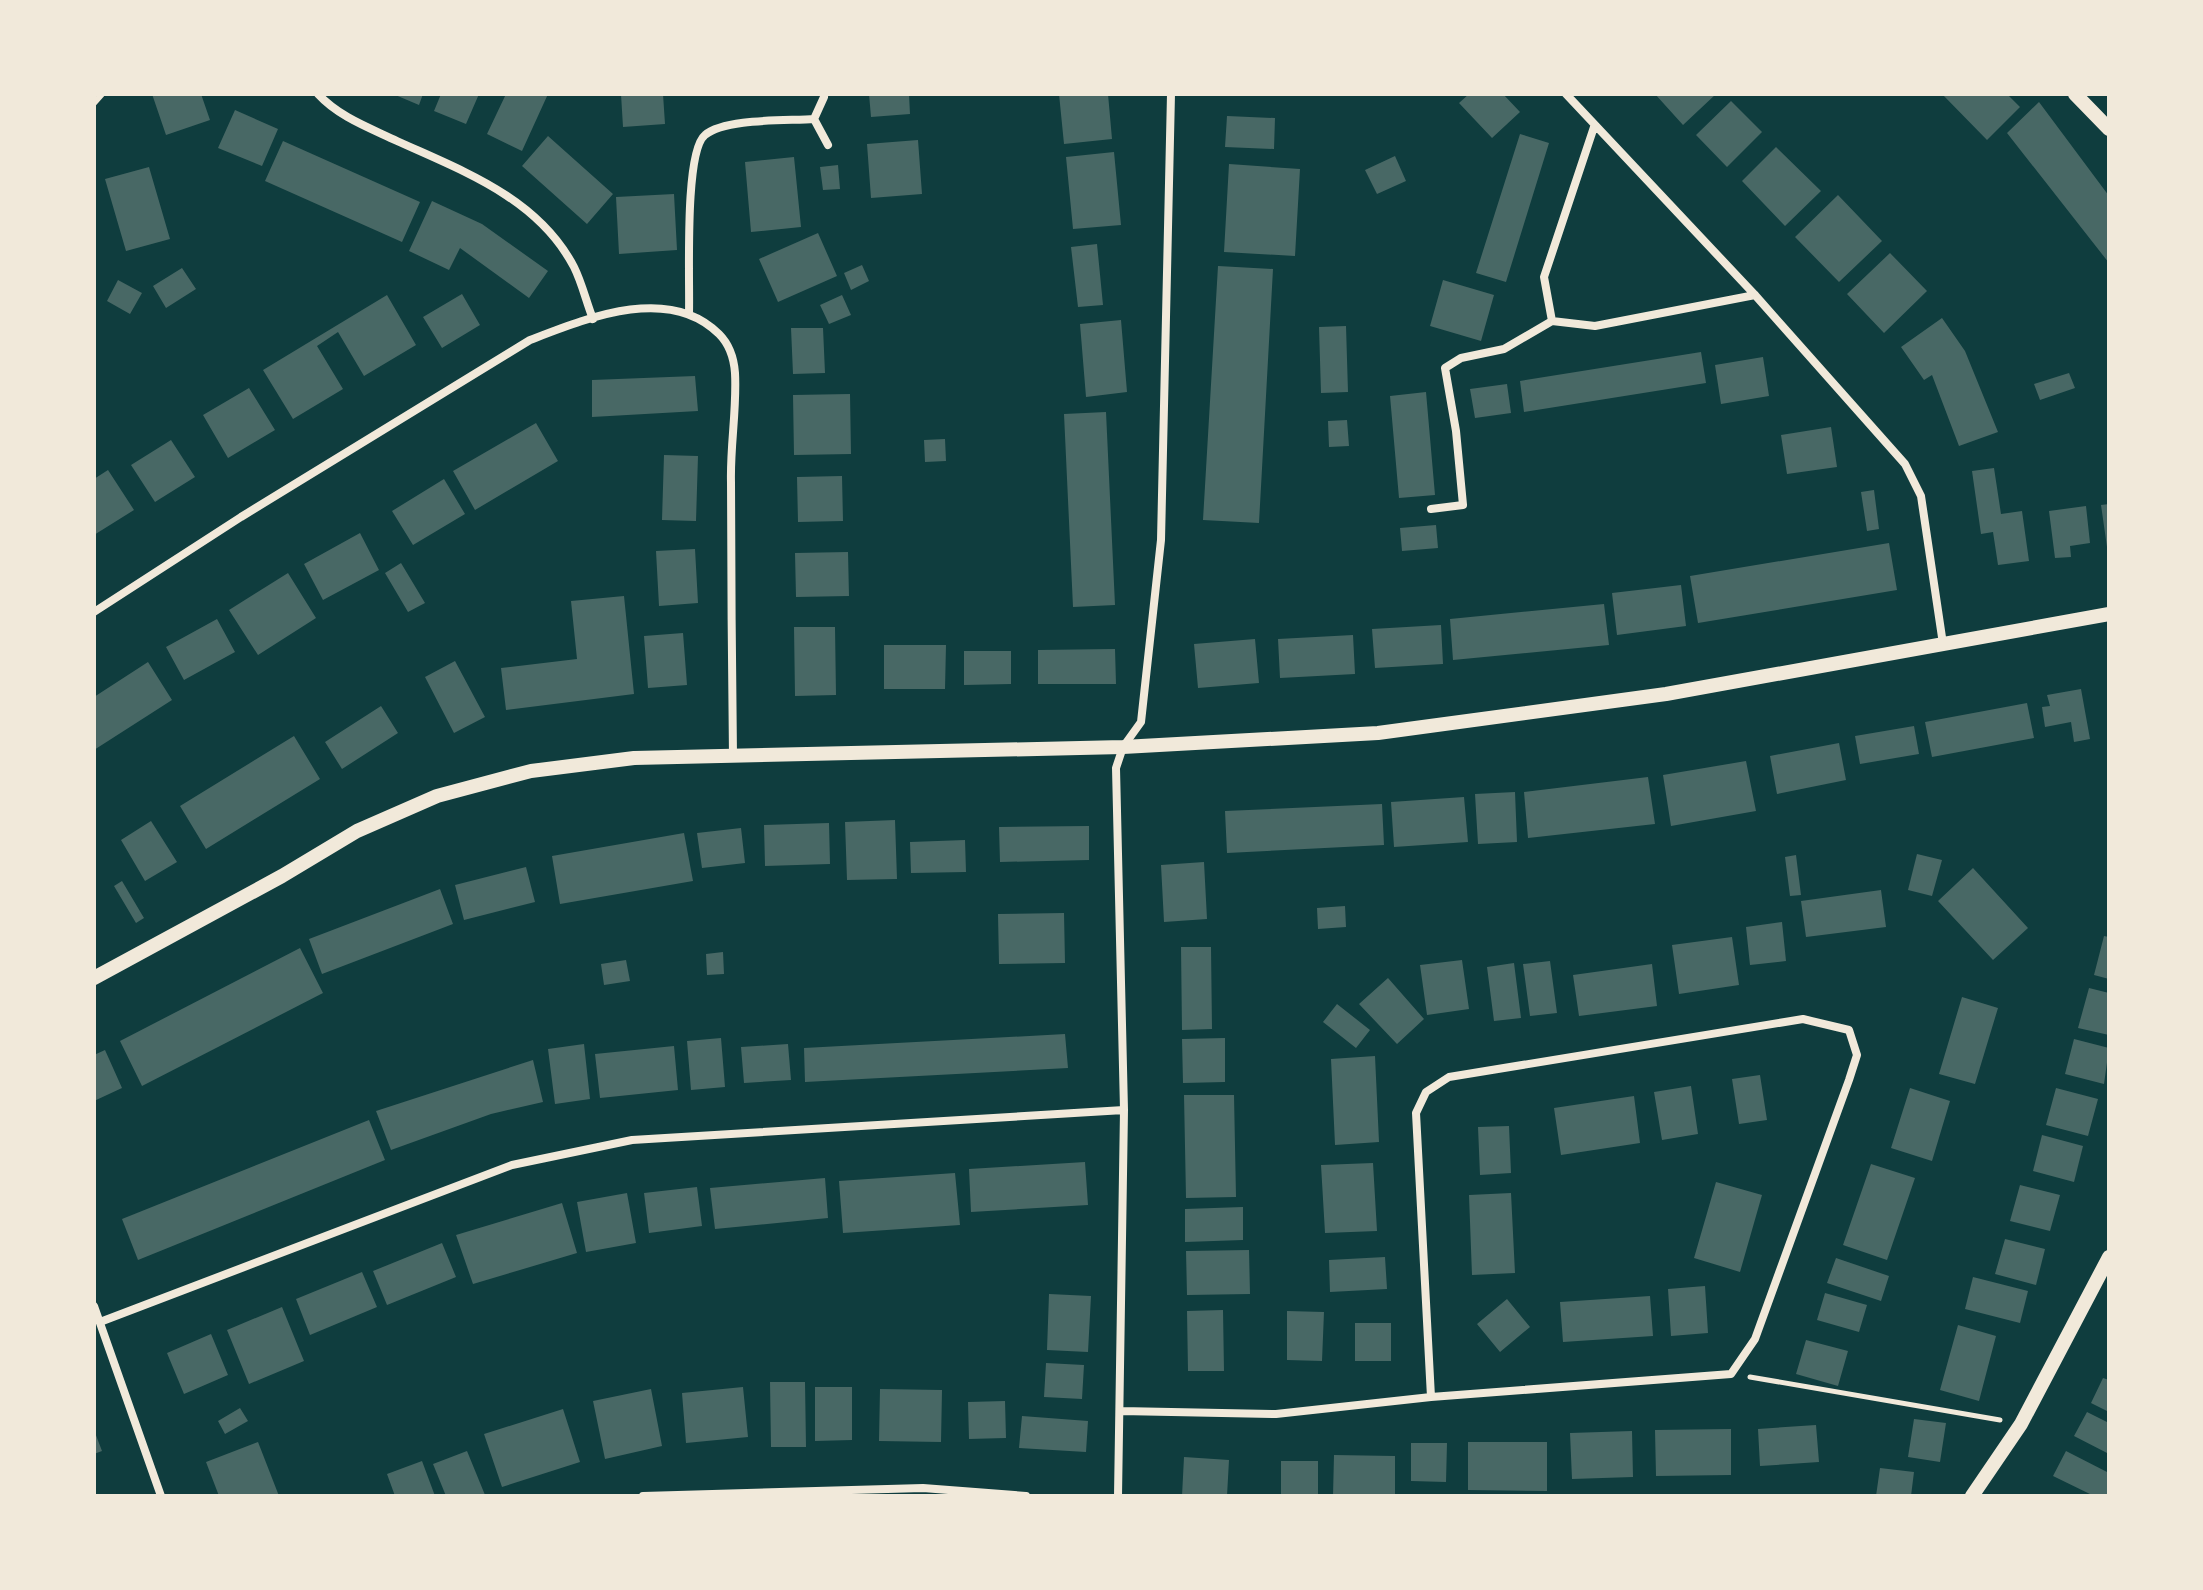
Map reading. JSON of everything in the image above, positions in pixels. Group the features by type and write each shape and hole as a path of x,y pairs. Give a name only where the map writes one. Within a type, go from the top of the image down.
{"street":[{"path":"318,94 351,119 480,178 517,202 551,234 573,265 593,319"},
{"path":"1118,1496 1124,1110 1116,768 1123,747 1141,722 1161,540 1171,94"},
{"path":"1566,94 1755,295 1905,464 1921,496 1943,644"},
{"path":"2075,94 2109,129"},
{"path":"814,119 824,97"},
{"path":"689,313 692,184 695,153 703,136 723,125 814,119"},
{"path":"814,119 828,145"},
{"path":"1552,321 1544,277 1594,127"},
{"path":"1431,509 1463,505 1456,431 1445,368 1461,358 1504,349 1552,321 1595,326 1755,295"},
{"path":"94,612 241,517 530,340 593,319 651,308 689,313 720,335 732,354 735,373 731,478 733,756"},
{"path":"94,978 282,876 357,831 437,796 531,771 634,758 1123,747 1378,733 1666,694 2109,614"},
{"path":"1121,1411 1276,1414 1431,1397 1731,1374 1755,1339 1849,1080 1857,1055 1849,1030 1803,1019 1449,1077 1426,1092 1416,1113 1431,1397"},
{"path":"100,1322 512,1165 632,1140 1124,1110"},
{"path":"1972,1496 2021,1424 2109,1257"},
{"path":"94,1306 161,1496"},
{"path":"643,1496 923,1488 1026,1496"}],"lane":[{"path":"94,103 102,94"}],"path":[{"path":"1731,1374 2021,1424"}],"building":[{"path":"152,94 201,94 210,120 166,135"},
{"path":"393,94 423,94 419,105"},
{"path":"441,94 479,94 466,124 434,111"},
{"path":"506,94 548,94 522,151 487,134"},
{"path":"621,94 663,94 665,124 623,127"},
{"path":"869,94 909,94 910,114 871,117"},
{"path":"1059,94 1108,94 1112,139 1064,144"},
{"path":"1469,94 1503,94 1520,112 1492,138 1459,103"},
{"path":"1655,94 1716,94 1683,125"},
{"path":"1942,94 2007,94 2020,107 1987,140"},
{"path":"1731,101 1762,132 1727,167 1696,135"},
{"path":"2039,102 2109,196 2109,263 2007,133"},
{"path":"235,110 278,129 262,166 218,148"},
{"path":"1227,116 1275,118 1274,149 1225,147"},
{"path":"1520,134 1549,143 1506,282 1476,273"},
{"path":"548,136 613,194 587,224 522,166"},
{"path":"918,140 922,194 871,198 867,144"},
{"path":"283,141 420,202 402,242 265,181"},
{"path":"1776,147 1821,191 1785,226 1742,181"},
{"path":"1114,152 1121,225 1073,229 1066,157"},
{"path":"1395,156 1406,181 1377,194 1365,170"},
{"path":"794,157 801,227 751,232 745,162"},
{"path":"1229,164 1300,169 1295,256 1224,252"},
{"path":"838,165 840,189 823,190 820,167"},
{"path":"149,167 170,239 126,251 105,179"},
{"path":"674,194 677,250 619,254 616,197"},
{"path":"1838,195 1882,241 1839,282 1795,237"},
{"path":"432,201 482,224 548,271 529,298 460,248 449,270 409,251"},
{"path":"818,233 837,276 778,302 759,259"},
{"path":"1097,244 1103,305 1078,307 1071,247"},
{"path":"1890,253 1927,291 1884,333 1847,294"},
{"path":"862,265 869,281 851,290 844,273"},
{"path":"1218,266 1273,269 1259,523 1203,520"},
{"path":"182,268 196,289 166,308 153,286"},
{"path":"118,280 142,293 130,314 107,301"},
{"path":"1443,280 1494,295 1481,341 1430,326"},
{"path":"462,294 480,325 442,348 423,317"},
{"path":"387,295 416,345 364,376 338,332 317,346 343,389 293,419 263,370"},
{"path":"842,295 851,315 829,324 820,305"},
{"path":"1942,318 1965,351 1998,432 1959,446 1932,375 1924,380 1901,347"},
{"path":"1121,320 1127,392 1086,397 1080,324"},
{"path":"1346,326 1348,392 1321,393 1319,327"},
{"path":"791,328 823,328 825,373 793,374"},
{"path":"1701,352 1706,383 1524,412 1520,381"},
{"path":"1763,357 1769,396 1721,404 1715,365"},
{"path":"2069,373 2075,388 2040,400 2034,384"},
{"path":"695,376 698,411 592,417 592,380"},
{"path":"1507,384 1511,413 1475,418 1470,389"},
{"path":"249,388 275,430 228,458 203,415"},
{"path":"1426,392 1435,495 1399,498 1390,396"},
{"path":"850,394 851,454 794,455 793,395"},
{"path":"1106,412 1115,605 1073,607 1064,414"},
{"path":"1347,420 1349,446 1329,447 1328,421"},
{"path":"536,423 558,461 475,510 453,471"},
{"path":"1831,427 1837,467 1787,474 1781,435"},
{"path":"945,439 946,461 925,462 924,440"},
{"path":"171,440 195,477 155,502 131,465"},
{"path":"664,455 698,456 696,521 662,520"},
{"path":"1994,468 2001,514 2022,511 2029,561 1998,565 1993,532 1981,534 1972,471"},
{"path":"108,470 134,510 94,535 94,479"},
{"path":"842,476 843,521 798,522 797,477"},
{"path":"444,479 465,514 413,545 392,511"},
{"path":"1874,490 1879,529 1867,531 1861,492"},
{"path":"2109,504 2109,547 2107,547 2101,505"},
{"path":"2086,506 2090,543 2070,546 2071,557 2055,558 2049,511"},
{"path":"1436,525 1438,548 1402,551 1400,528"},
{"path":"360,533 379,570 323,600 304,564"},
{"path":"1889,543 1897,590 1698,623 1690,576"},
{"path":"695,549 698,603 659,606 656,551"},
{"path":"848,552 849,596 796,597 795,553"},
{"path":"401,563 425,603 408,612 385,573"},
{"path":"288,573 316,618 258,655 229,610"},
{"path":"1681,585 1686,626 1617,635 1612,593"},
{"path":"624,596 634,694 506,710 501,668 577,659 571,601"},
{"path":"1604,604 1609,645 1453,660 1450,619"},
{"path":"217,619 235,652 184,680 166,647"},
{"path":"1441,625 1443,664 1375,668 1372,629"},
{"path":"794,627 835,627 836,695 795,696"},
{"path":"683,633 687,685 648,688 644,636"},
{"path":"1353,635 1355,674 1280,678 1278,639"},
{"path":"1255,639 1259,683 1198,688 1194,644"},
{"path":"884,645 946,645 945,689 884,689"},
{"path":"1115,649 1116,684 1038,684 1038,650"},
{"path":"964,651 1011,651 1011,684 964,685"},
{"path":"455,661 485,717 454,733 425,677"},
{"path":"148,662 172,700 94,750 94,697"},
{"path":"2081,689 2090,739 2074,742 2071,722 2045,727 2042,707 2050,706 2047,695"},
{"path":"2027,703 2034,738 1932,757 1925,722"},
{"path":"381,706 398,733 342,769 325,742"},
{"path":"1914,726 1919,754 1860,764 1855,736"},
{"path":"294,736 320,779 206,849 180,806"},
{"path":"1839,743 1846,780 1777,794 1770,756"},
{"path":"1746,761 1756,811 1671,826 1663,775"},
{"path":"1648,777 1655,824 1528,838 1524,792"},
{"path":"1515,792 1517,842 1478,844 1475,794"},
{"path":"1464,797 1468,842 1394,847 1391,802"},
{"path":"1382,804 1384,845 1227,853 1225,811"},
{"path":"895,820 897,879 847,880 845,822"},
{"path":"151,821 177,862 145,881 121,840"},
{"path":"829,823 830,864 765,866 764,825"},
{"path":"1089,826 1089,860 1000,862 999,827"},
{"path":"741,828 745,863 702,868 697,833"},
{"path":"684,833 693,881 560,904 552,856"},
{"path":"965,840 966,872 911,873 910,842"},
{"path":"1917,854 1942,860 1932,896 1908,890"},
{"path":"1796,855 1801,895 1790,896 1785,857"},
{"path":"1204,862 1207,919 1164,922 1161,865"},
{"path":"526,867 535,902 464,920 455,885"},
{"path":"1973,868 2028,928 1993,960 1938,901"},
{"path":"122,881 144,918 136,923 114,886"},
{"path":"440,889 453,924 322,974 309,939"},
{"path":"1881,890 1886,927 1806,937 1801,901"},
{"path":"1345,906 1346,927 1318,929 1317,908"},
{"path":"1064,913 1065,963 999,964 998,914"},
{"path":"1782,922 1786,961 1750,965 1746,927"},
{"path":"2104,936 2109,937 2109,979 2094,975"},
{"path":"1732,937 1739,985 1679,994 1672,945"},
{"path":"1181,947 1211,947 1212,1029 1182,1030"},
{"path":"300,948 323,993 142,1086 120,1041"},
{"path":"723,952 724,974 707,975 706,954"},
{"path":"626,960 630,981 604,985 601,964"},
{"path":"1462,960 1469,1009 1427,1015 1420,965"},
{"path":"1550,961 1557,1013 1530,1016 1523,964"},
{"path":"1514,963 1521,1018 1494,1021 1487,967"},
{"path":"1652,964 1657,1006 1579,1016 1573,975"},
{"path":"1388,978 1424,1019 1397,1044 1359,1004"},
{"path":"2089,988 2109,993 2109,1035 2078,1028"},
{"path":"1962,997 1998,1008 1975,1084 1939,1074"},
{"path":"1337,1004 1370,1030 1356,1048 1323,1022"},
{"path":"1065,1034 1068,1068 805,1082 804,1048"},
{"path":"721,1038 725,1087 691,1090 687,1041"},
{"path":"1225,1038 1225,1082 1183,1083 1182,1039"},
{"path":"2074,1039 2109,1048 2104,1084 2065,1074"},
{"path":"584,1044 590,1099 555,1104 548,1049"},
{"path":"788,1044 791,1080 744,1083 741,1047"},
{"path":"674,1046 678,1090 600,1098 595,1054"},
{"path":"105,1050 122,1088 94,1101 94,1055"},
{"path":"1375,1056 1379,1142 1335,1145 1331,1059"},
{"path":"533,1060 543,1102 491,1114 391,1150 376,1111"},
{"path":"1760,1075 1767,1120 1739,1124 1732,1079"},
{"path":"1691,1086 1698,1134 1662,1140 1654,1092"},
{"path":"1910,1088 1950,1101 1932,1161 1891,1148"},
{"path":"2056,1088 2098,1099 2088,1136 2046,1125"},
{"path":"1184,1095 1234,1095 1236,1197 1186,1198"},
{"path":"1634,1096 1640,1143 1561,1155 1554,1108"},
{"path":"369,1120 385,1160 138,1260 122,1219"},
{"path":"1509,1126 1511,1173 1480,1175 1478,1127"},
{"path":"2042,1135 2083,1146 2074,1182 2033,1171"},
{"path":"1085,1162 1088,1205 971,1212 969,1169"},
{"path":"1373,1163 1377,1231 1325,1233 1321,1165"},
{"path":"1871,1164 1915,1178 1887,1260 1843,1245"},
{"path":"955,1173 960,1225 843,1233 839,1181"},
{"path":"825,1178 828,1218 715,1229 710,1188"},
{"path":"1716,1182 1762,1195 1740,1272 1694,1258"},
{"path":"2020,1185 2060,1195 2050,1231 2010,1221"},
{"path":"697,1187 702,1226 649,1233 644,1193"},
{"path":"627,1193 636,1243 586,1252 577,1202"},
{"path":"1511,1193 1515,1273 1472,1275 1469,1195"},
{"path":"562,1203 577,1253 473,1284 456,1235"},
{"path":"1243,1207 1243,1240 1185,1242 1185,1209"},
{"path":"2005,1239 2045,1249 2036,1285 1995,1274"},
{"path":"442,1243 456,1277 387,1305 373,1271"},
{"path":"1249,1250 1250,1294 1187,1295 1186,1251"},
{"path":"1385,1257 1387,1289 1330,1292 1329,1260"},
{"path":"1836,1258 1889,1276 1881,1301 1827,1283"},
{"path":"362,1272 377,1307 310,1335 296,1299"},
{"path":"1973,1277 2028,1291 2020,1323 1965,1309"},
{"path":"1705,1286 1708,1333 1671,1336 1668,1289"},
{"path":"1825,1293 1867,1305 1859,1332 1817,1320"},
{"path":"1049,1294 1091,1296 1088,1352 1047,1350"},
{"path":"1650,1296 1653,1336 1563,1342 1560,1302"},
{"path":"1507,1299 1530,1327 1500,1352 1477,1324"},
{"path":"282,1307 304,1361 249,1384 227,1330"},
{"path":"1223,1310 1224,1371 1188,1371 1187,1311"},
{"path":"1287,1311 1324,1312 1322,1361 1287,1360"},
{"path":"1355,1323 1391,1323 1391,1361 1355,1361"},
{"path":"1958,1325 1996,1336 1979,1401 1940,1390"},
{"path":"211,1334 228,1375 184,1394 167,1353"},
{"path":"1806,1340 1848,1351 1838,1386 1796,1374"},
{"path":"1046,1363 1084,1365 1082,1399 1044,1397"},
{"path":"2103,1378 2109,1380 2109,1412 2091,1403"},
{"path":"770,1382 805,1382 806,1447 771,1447"},
{"path":"743,1387 748,1437 686,1443 682,1393"},
{"path":"815,1387 852,1387 852,1440 815,1441"},
{"path":"651,1389 662,1446 605,1459 593,1401"},
{"path":"880,1389 942,1390 941,1442 879,1441"},
{"path":"1005,1401 1006,1438 969,1439 968,1402"},
{"path":"240,1408 248,1421 225,1434 218,1421"},
{"path":"563,1409 580,1462 502,1487 484,1434"},
{"path":"2087,1412 2109,1423 2109,1454 2074,1436"},
{"path":"1022,1416 1088,1421 1086,1452 1019,1448"},
{"path":"1914,1419 1946,1423 1940,1462 1908,1457"},
{"path":"1816,1425 1819,1462 1760,1466 1758,1429"},
{"path":"1731,1429 1731,1475 1656,1476 1655,1430"},
{"path":"94,1430 102,1451 94,1454"},
{"path":"1632,1431 1633,1477 1572,1479 1570,1433"},
{"path":"258,1442 279,1496 219,1496 206,1462"},
{"path":"1468,1442 1547,1442 1547,1491 1468,1490"},
{"path":"1411,1443 1447,1443 1446,1482 1411,1481"},
{"path":"467,1451 485,1495 446,1496 433,1464"},
{"path":"2066,1451 2109,1473 2109,1496 2094,1496 2053,1476"},
{"path":"1334,1455 1395,1456 1395,1496 1333,1496"},
{"path":"1184,1457 1229,1460 1227,1496 1182,1496"},
{"path":"422,1461 435,1496 395,1496 387,1474"},
{"path":"1281,1461 1318,1461 1318,1496 1281,1496"},
{"path":"1880,1468 1914,1472 1911,1496 1876,1496"}]}
